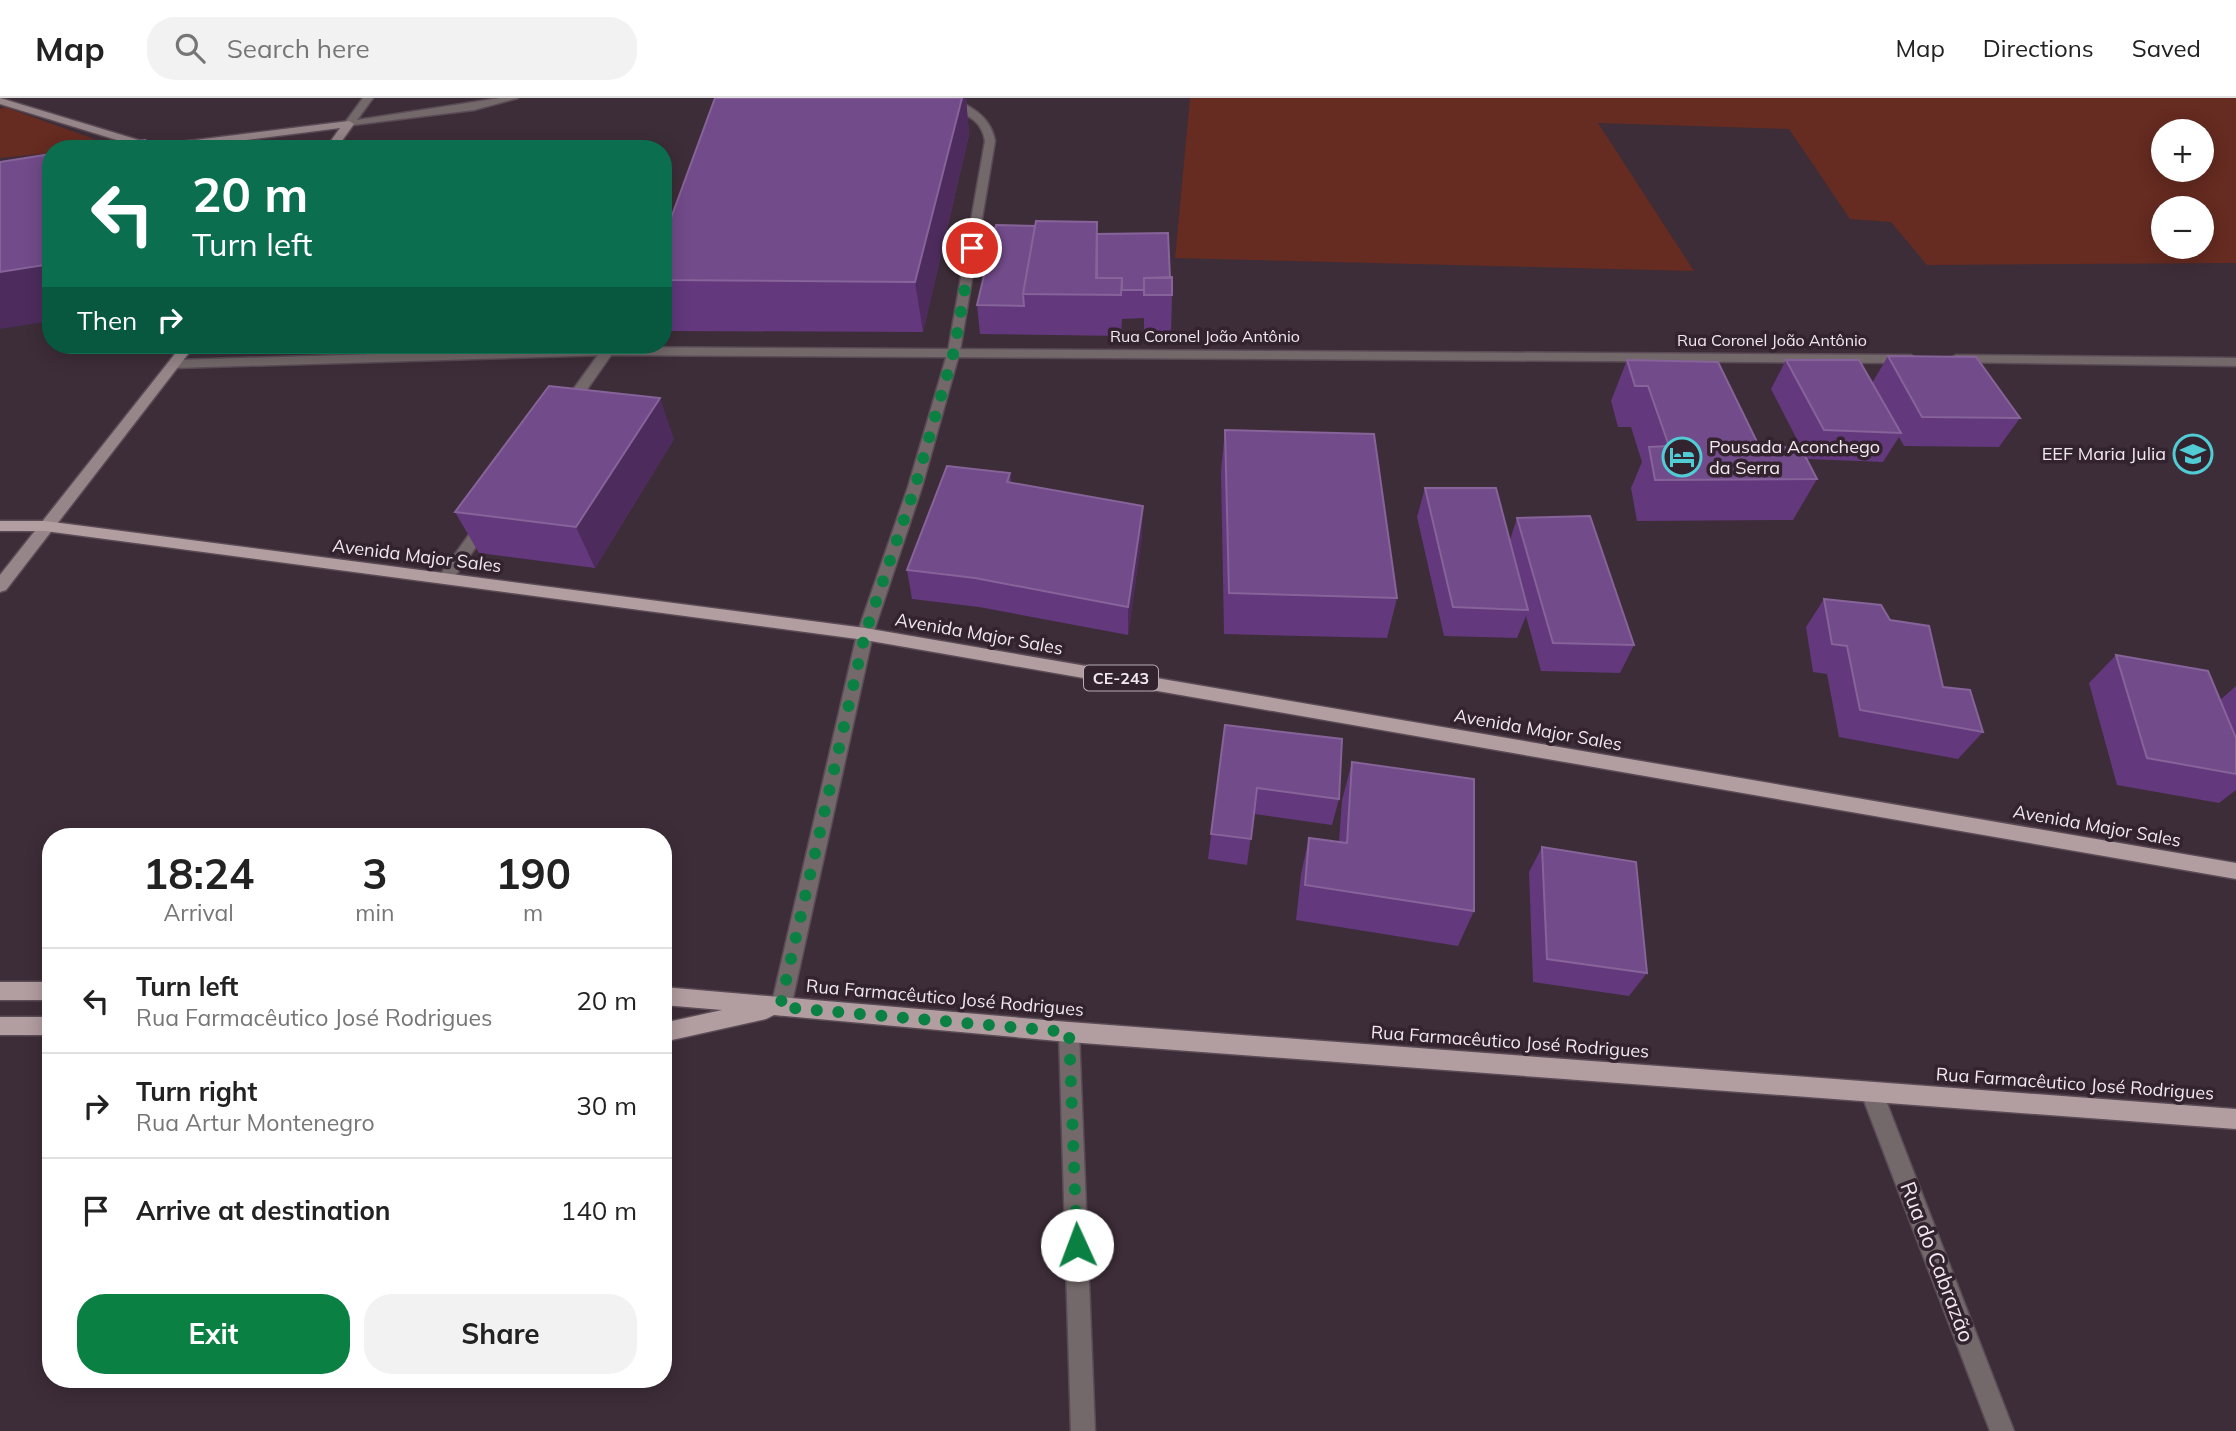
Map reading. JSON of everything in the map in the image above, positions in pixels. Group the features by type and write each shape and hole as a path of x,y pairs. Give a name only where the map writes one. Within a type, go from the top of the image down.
{"main road":[{"path":"0,101 124,140"},
{"path":"216,140 349,124"},
{"path":"337,140 349,124"},
{"path":"0,586 183,354"},
{"name":"Avenida Major Sales","path":"0,526 45,526 865,634 2236,871"},
{"path":"0,991 42,991"},
{"name":"Rua Farmacêutico José Rodrigues","path":"673,997 1069,1032 2236,1119"},
{"name":"Rua Farmacêutico José Rodrigues","path":"672,1030 780,1007"},
{"path":"0,1026 42,1026"}],"street":[{"path":"349,124 368,98"},
{"path":"349,124 474,107 513,98"},
{"path":"780,1007 865,634 915,487 954,351 982,196 990,141 988,127 974,114 942,98"},
{"name":"Rua Coronel João Antônio","path":"672,351 2236,362"},
{"name":"Rua Coronel João Antônio","path":"175,365 515,354"},
{"path":"561,416 606,354"},
{"path":"445,579 491,514"},
{"path":"1069,1032 1083,1431"},
{"name":"Rua do Cabrazão","path":"1872,1093 2002,1431"}],"shaded area":[{"path":"1190,98 2236,98 2236,263 1927,265 1891,222 1850,219 1789,129 1598,123 1694,271 1175,258"},
{"path":"5,107 94,139 42,140 42,154 0,158 0,109"}],"building":[{"path":"715,98 962,98 915,282 672,280 672,215"},
{"path":"42,155 42,265 0,272 0,162"},
{"path":"1036,221 1097,222 1096,278 1122,278 1121,295 1023,294"},
{"path":"996,225 1035,226 1023,294 1024,306 977,305"},
{"path":"1168,233 1170,278 1144,278 1144,290 1122,290 1122,278 1097,278 1097,234"},
{"path":"1172,277 1172,295 1144,295 1144,278"},
{"path":"1888,356 1976,357 2020,418 1922,417"},
{"path":"1627,360 1718,362 1759,446 1801,448 1817,479 1655,480 1649,447 1669,446 1648,386 1635,386"},
{"path":"1786,360 1859,360 1901,433 1824,430"},
{"path":"549,386 660,398 576,527 455,512"},
{"path":"1225,430 1374,434 1397,598 1229,593"},
{"path":"947,466 1010,473 1007,482 1143,506 1128,607 975,578 907,570"},
{"path":"1425,488 1496,488 1528,610 1453,607"},
{"path":"1590,516 1634,645 1553,643 1517,518"},
{"path":"1824,599 1881,605 1890,620 1929,626 1943,687 1970,690 1983,732 1860,710 1847,646 1832,644"},
{"path":"2116,655 2208,671 2236,738 2236,774 2147,758"},
{"path":"1225,725 1342,739 1339,799 1257,788 1251,839 1211,834"},
{"path":"1352,762 1474,779 1474,911 1305,885 1309,838 1347,843"},
{"path":"1542,847 1636,862 1647,973 1547,959"}],"place":[{"name":"EEF Maria Julia","path":"2193,454"},
{"name":"Pousada Aconchego da Serra","path":"1682,457"}],"route":[{"path":"972,248 954,351 915,487 865,634 780,1007 1069,1032 1077,1245"}]}
